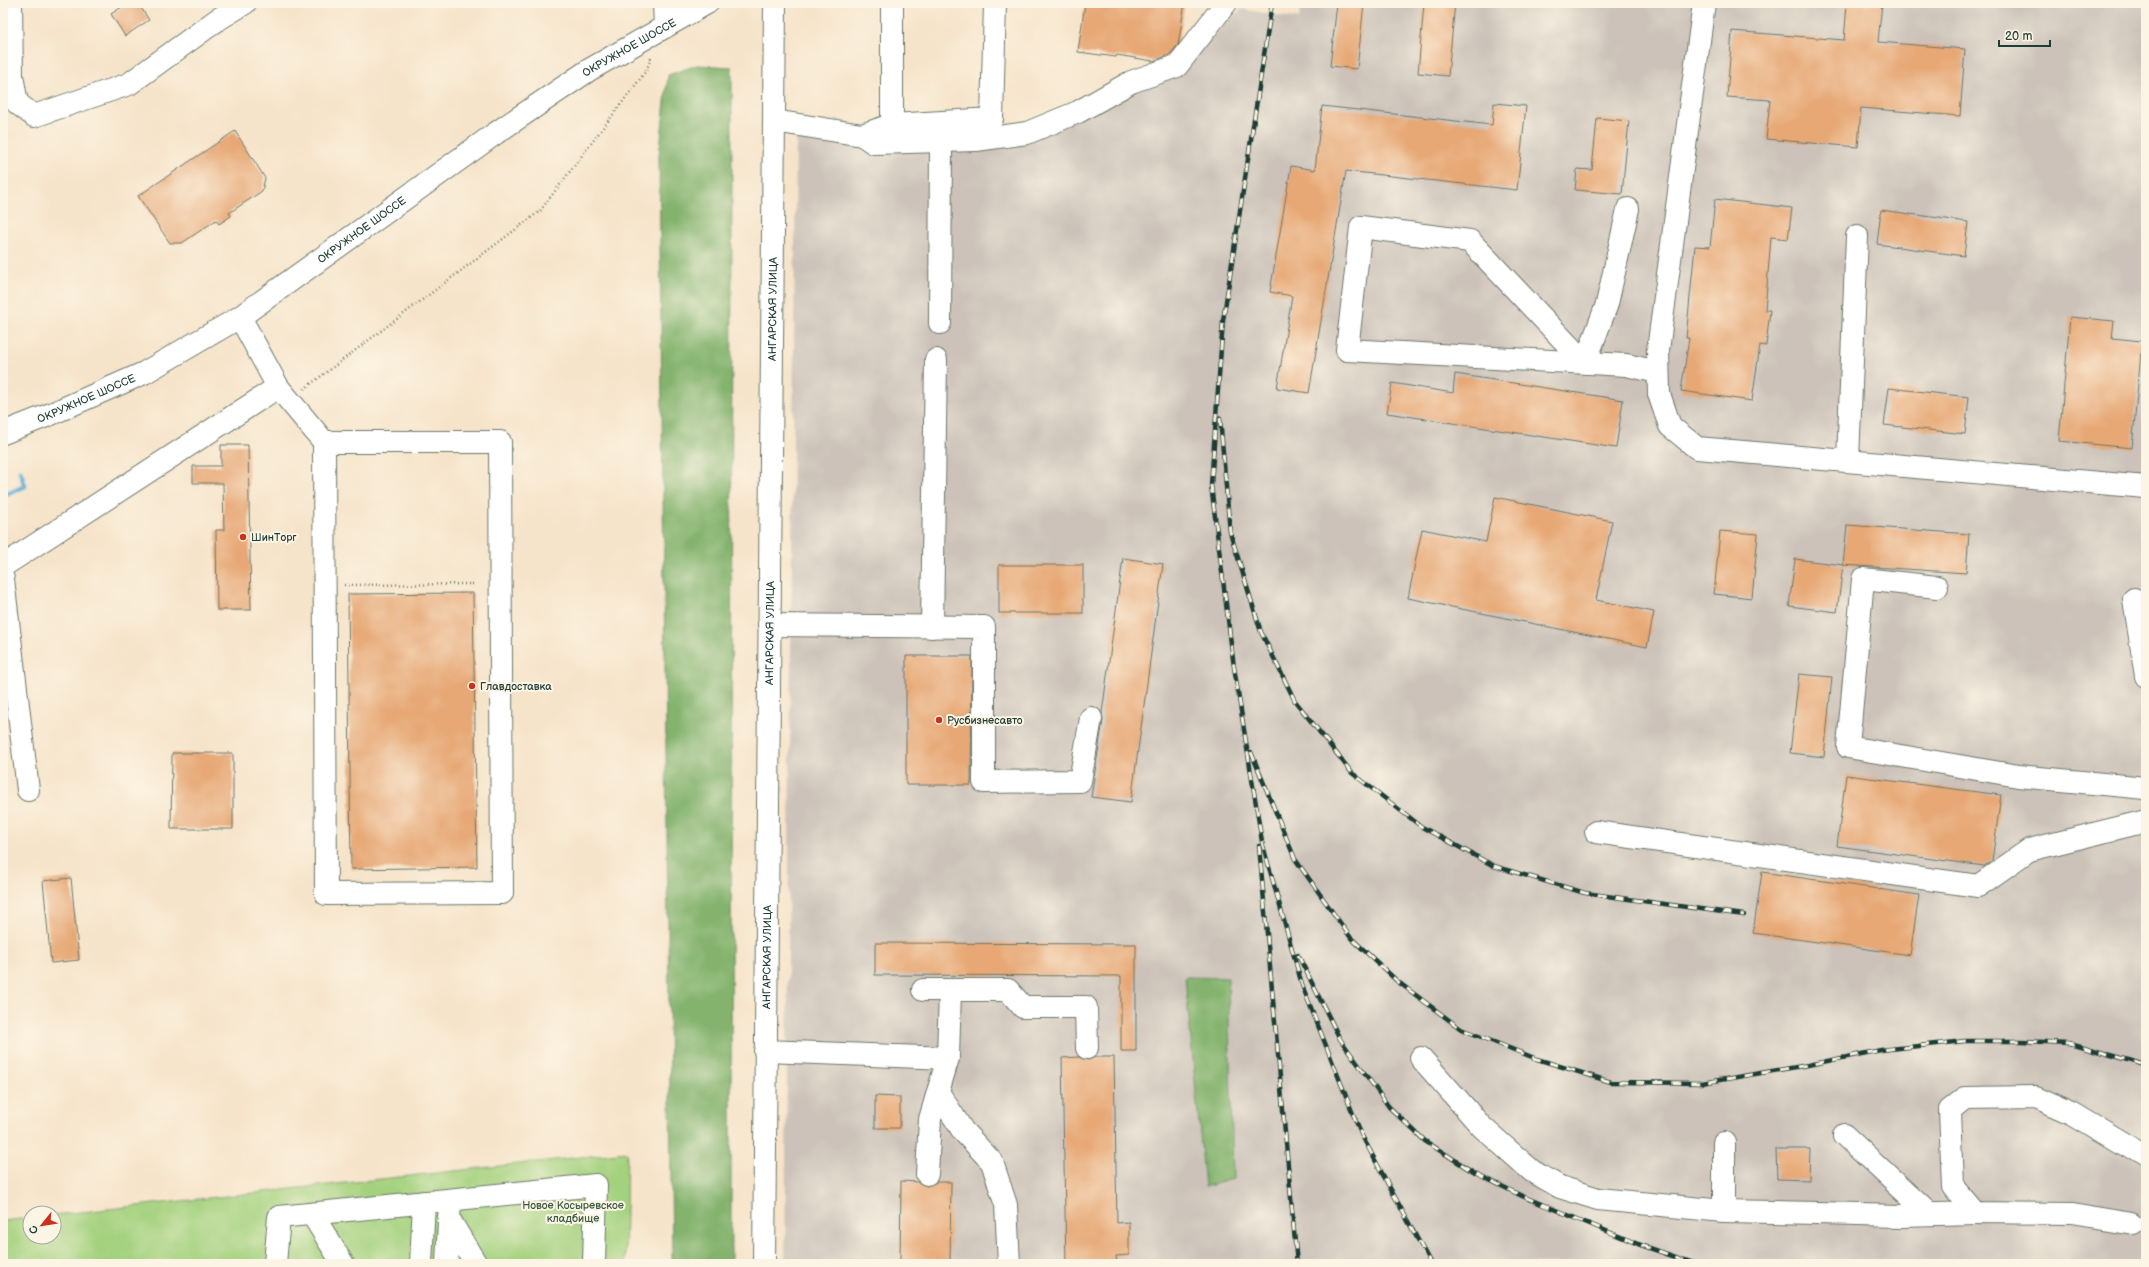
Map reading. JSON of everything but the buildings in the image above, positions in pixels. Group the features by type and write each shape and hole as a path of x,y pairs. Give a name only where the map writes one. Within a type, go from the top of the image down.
{"street":[{"path":"12,3 12,76 17,103 34,116 129,84 217,20 245,3"},
{"path":"664,3 665,27"},
{"name":"ОКРУЖНОЕ ШОССЕ","path":"3,433 51,414 144,373 240,317 496,133 589,70 707,3"},
{"name":"АНГАРСКАЯ УЛИЦА","path":"764,1264 775,3"},
{"path":"892,3 892,126"},
{"path":"862,135 892,126 992,119 995,3"},
{"path":"774,121 862,135 874,143 976,140 1027,133 1078,112 1131,82 1177,66 1226,3"},
{"path":"1704,3 1658,350 1658,394 1670,426 1697,448 2146,487"},
{"path":"940,323 941,141"},
{"path":"1585,363 1606,304 1628,209"},
{"path":"1585,363 1470,241 1361,227 1347,350 1585,363 1626,365 1658,372"},
{"path":"1848,460 1857,236"},
{"path":"240,317 324,442 326,894 502,894 500,442 324,442"},
{"path":"932,627 936,360"},
{"path":"3,566 288,390"},
{"path":"3,579 28,790"},
{"path":"1937,587 1863,579 1848,747 2018,776 2146,788"},
{"path":"2134,599 2146,676"},
{"path":"769,625 984,627 984,782 1080,781 1091,718"},
{"path":"1596,832 1978,886 2029,850 2146,821"},
{"path":"923,990 1008,990 1023,1007 1086,1007 1087,1048"},
{"path":"927,1174 930,1119 948,1058 950,990"},
{"path":"766,1051 948,1058"},
{"path":"1421,1058 1482,1127 1532,1171 1560,1187 1598,1199 1724,1211 1929,1214 2072,1214 2133,1224"},
{"path":"938,1092 963,1131 992,1162 1006,1205 1009,1264"},
{"path":"1975,1213 1953,1187 1950,1110 1966,1098 2036,1097 2072,1113 2145,1153"},
{"path":"1844,1135 1929,1214"},
{"path":"1724,1143 1724,1211"},
{"path":"275,1264 278,1217 424,1202 449,1209 596,1185 594,1264"},
{"path":"421,1264 424,1202"},
{"path":"447,1264 449,1209"},
{"path":"449,1209 476,1264"},
{"path":"312,1214 343,1264"}],"path":[{"path":"288,390 540,211 646,71 665,27"},
{"path":"338,585 475,584"}],"shaded area":[{"path":"1301,3 2146,3 2146,1264 785,1264 796,133 1010,143 1180,67 1241,9 1299,19"}],"green space":[{"path":"697,65 732,67 731,1264 672,1264 659,156 668,75"},
{"path":"1185,977 1228,978 1233,1179 1205,1187"},
{"name":"Новое Косыревское кладбище","path":"627,1152 625,1264 3,1264 3,1221 22,1219 22,1245 62,1245 62,1214"}],"waterway":[{"path":"3,496 25,486 20,471"}],"railway":[{"path":"1272,3 1223,321 1211,485 1234,667 1262,842 1302,985 1361,1134 1431,1264"},
{"path":"1220,418 1230,532 1261,632 1295,701 1352,773 1422,827 1494,866 1585,893 1744,915"},
{"path":"1251,752 1295,859 1351,938 1397,981 1461,1029 1537,1059 1611,1082 1702,1083 1808,1065 1881,1050 1965,1041 2021,1041 2069,1043 2146,1065"},
{"path":"1259,846 1297,1264"},
{"path":"1298,955 1340,1039 1389,1107 1425,1141 1475,1173 1522,1196 1638,1244 1696,1264"}],"place":[{"name":"ШинТорг","path":"243,537"},
{"name":"Главдоставка","path":"472,686"},
{"name":"Русбизнесавто","path":"939,720"}]}
